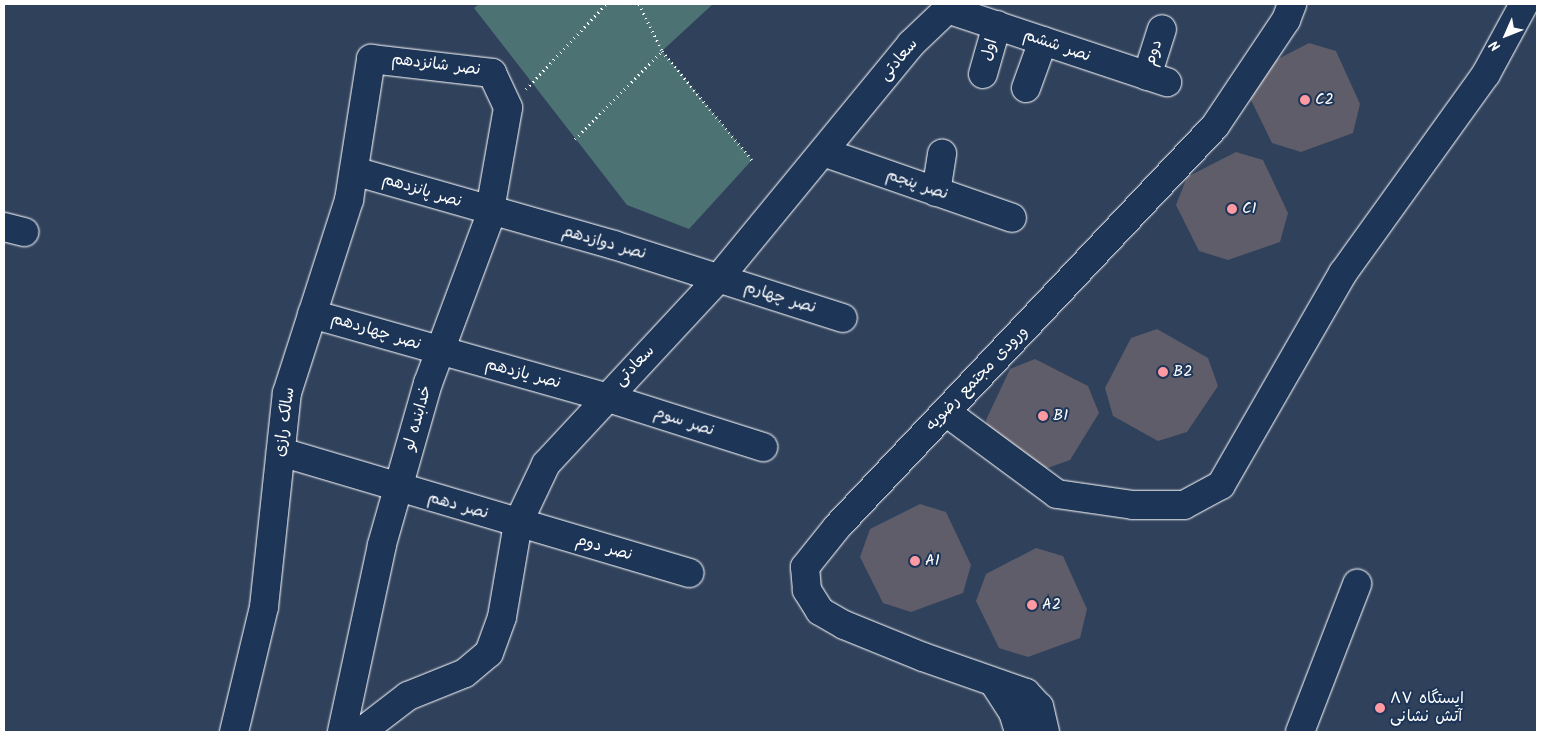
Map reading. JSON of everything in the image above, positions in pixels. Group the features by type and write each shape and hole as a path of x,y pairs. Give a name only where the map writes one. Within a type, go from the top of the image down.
{"street":[{"name":"ورودی مجتمع رضویه","path":"1045,732 1039,707 1030,696 829,617 812,602 804,576 812,554 1215,126 1286,20 1292,4"},
{"path":"946,412 1057,494 1132,505 1184,505 1221,485 1343,273 1486,74 1524,4"},
{"name":"نصر ششم","path":"950,6 997,26 1157,79"},
{"name":"سعادتی","path":"361,732 408,696 464,673 489,653 502,617 518,523 546,464 606,396 718,279 911,44 950,6"},
{"name":"اول","path":"983,74 997,26"},
{"name":"دوم","path":"1157,79 1162,29"},
{"path":"1026,88 1043,41"},
{"name":"نصر شانزدهم","path":"371,58 492,73 508,108"},
{"name":"سالک رازی","path":"234,732 264,607 287,392 349,200 371,58"},
{"name":"خدابنده لو","path":"342,732 382,545 440,351 490,211 508,108"},
{"name":"نصر پنجم","path":"823,152 1012,218"},
{"path":"936,192 942,153"},
{"name":"نصر پانزدهم","path":"354,171 490,211"},
{"name":"نصر دوازدهم","path":"490,211 614,245 718,279"},
{"name":"نصر چهارم","path":"718,279 843,318"},
{"name":"نصر چهاردهم","path":"312,314 440,351"},
{"name":"نصر یازدهم","path":"440,351 606,396"},
{"name":"نصر سوم","path":"606,396 763,447"},
{"name":"نصر دهم","path":"280,452 398,489 518,523"},
{"name":"نصر دوم","path":"518,523 689,573"},
{"path":"1300,732 1357,584"},
{"path":"994,683 1014,712 1018,732"}],"path":[{"path":"508,108 606,4"},
{"path":"639,4 662,51 752,160"},
{"path":"575,138 662,51"}],"green space":[{"path":"479,4 713,4 662,51 752,160 689,229 627,205 474,8"}],"building":[{"name":"C2","path":"1309,43 1336,51 1360,104 1353,133 1301,152 1272,143 1249,96 1259,69"},
{"name":"C1","path":"1236,152 1263,160 1288,213 1280,242 1228,260 1199,251 1176,205 1187,177"},
{"name":"B2","path":"1157,329 1208,358 1218,386 1187,432 1158,441 1113,416 1105,388 1131,338"},
{"name":"B1","path":"1035,359 1088,386 1099,413 1070,460 1042,470 995,448 986,420 1010,369"},
{"name":"A1","path":"920,504 946,512 971,565 963,593 911,612 883,603 860,557 870,529"},
{"name":"A2","path":"1036,548 1063,556 1087,609 1080,638 1028,657 999,648 976,601 986,574"}],"place":[{"name":"C2","path":"1305,100"},
{"name":"C1","path":"1232,209"},
{"name":"B2","path":"1163,372"},
{"name":"B1","path":"1043,416"},
{"name":"A1","path":"915,561"},
{"name":"A2","path":"1032,605"},
{"name":"ایستگاه ۸۷ آتش نشانی","path":"1380,708"}]}
